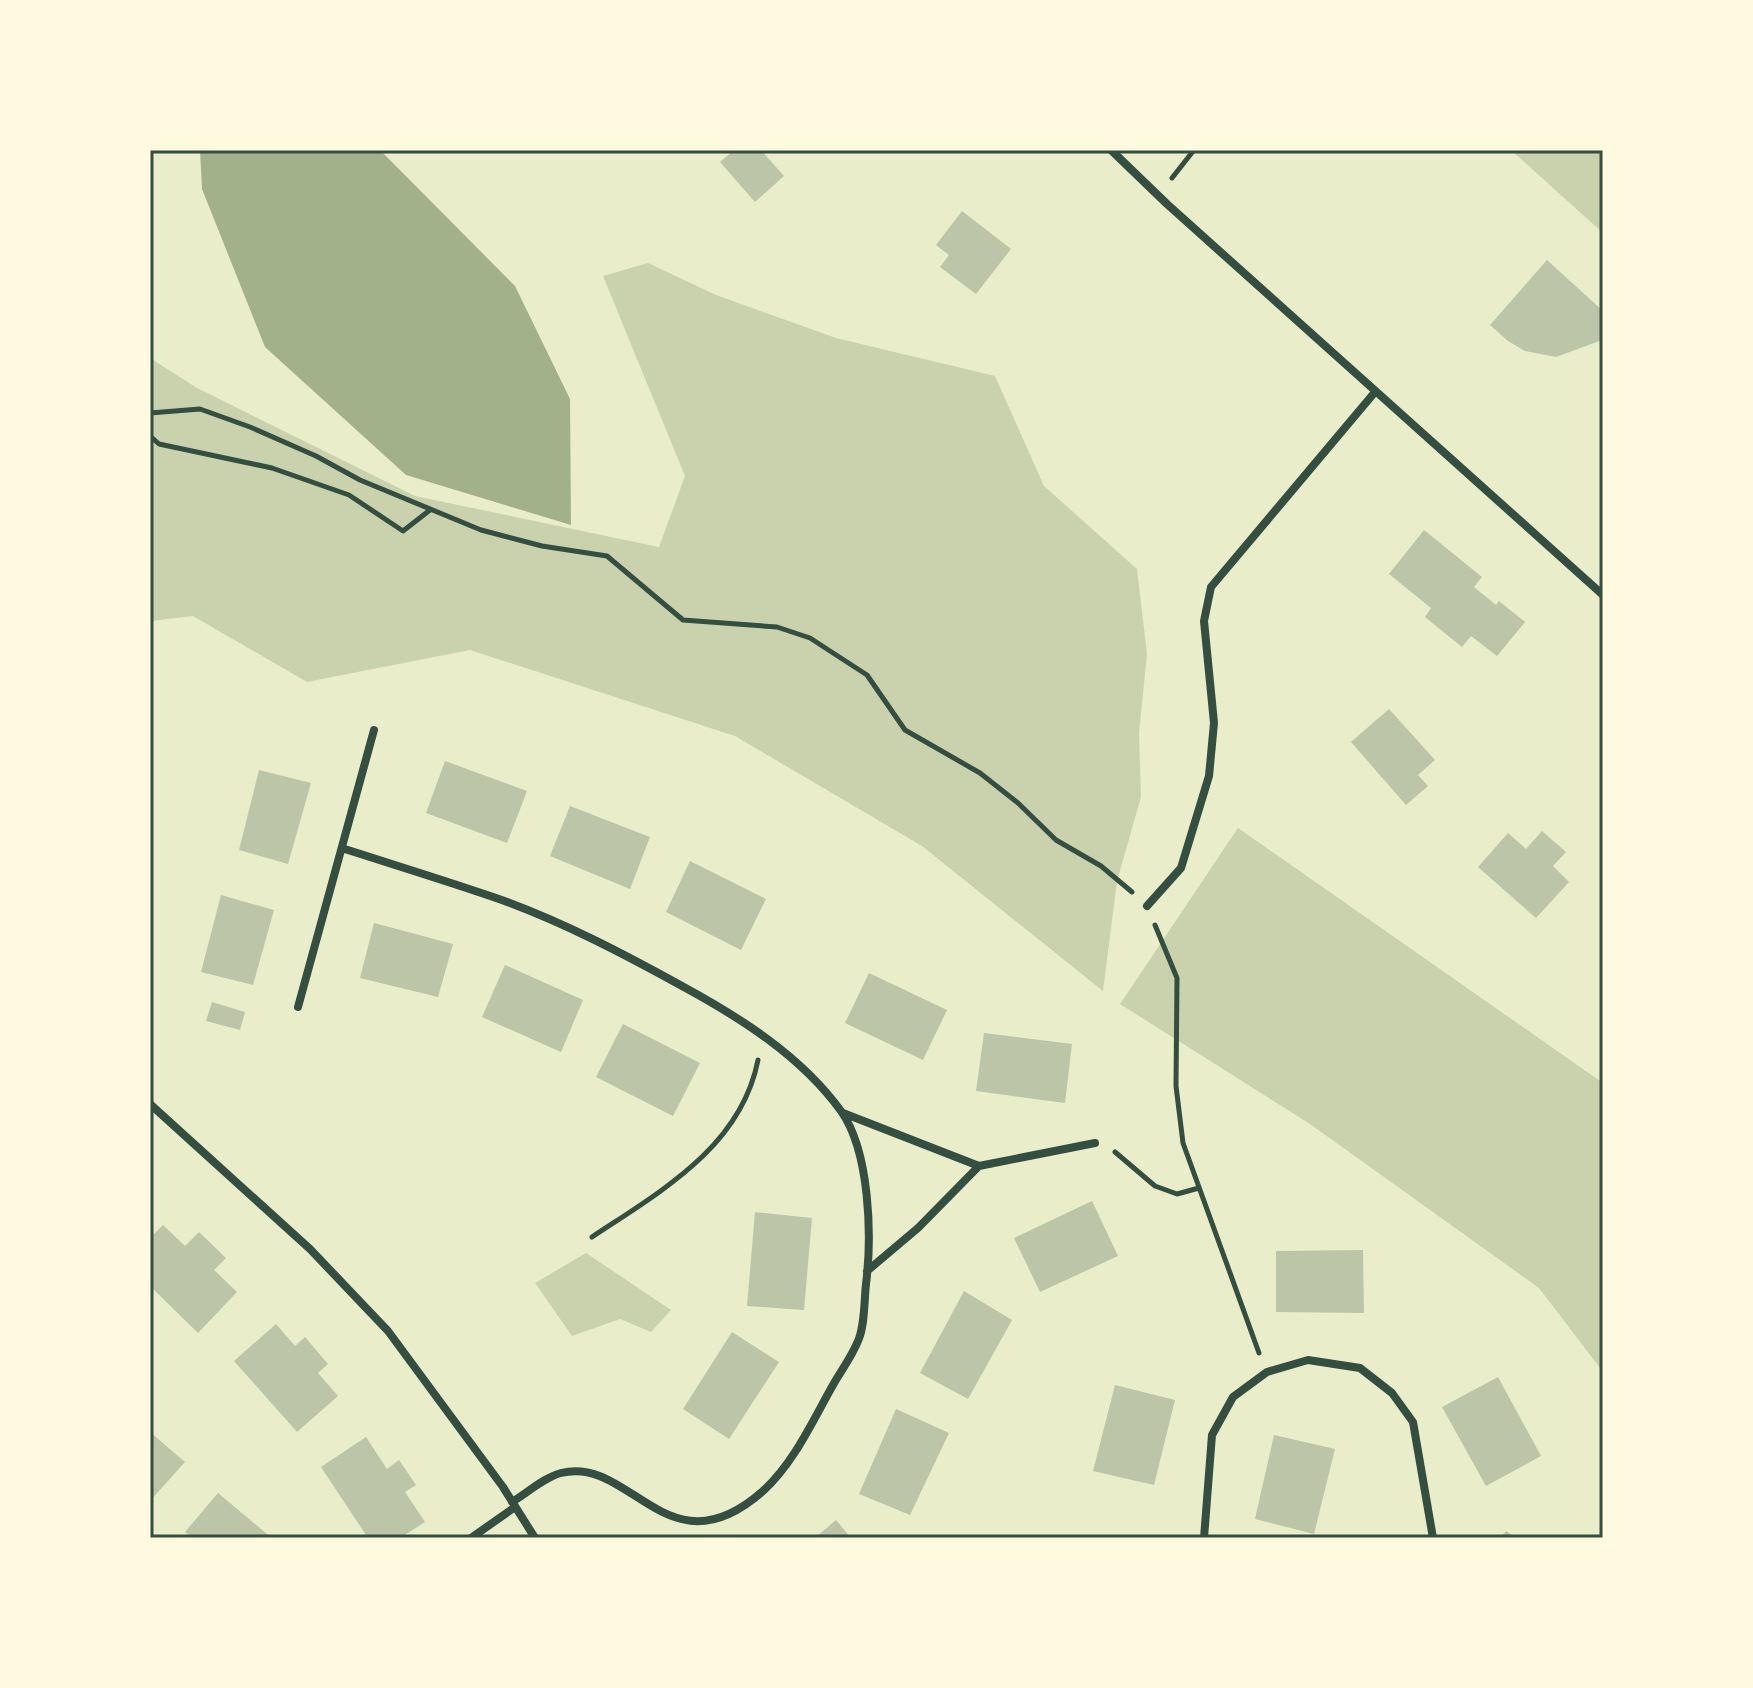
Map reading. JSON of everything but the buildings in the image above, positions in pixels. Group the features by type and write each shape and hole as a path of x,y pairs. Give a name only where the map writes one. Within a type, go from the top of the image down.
{"street":[{"path":"1111,150 1603,595"},
{"path":"1147,906 1181,868 1209,776 1214,723 1204,621 1211,587 1375,392"},
{"path":"298,1007 374,730"},
{"path":"342,848 502,900 618,951 729,1012 798,1064 842,1112 855,1141 865,1181 867,1271 859,1339 793,1455 764,1490 726,1516 696,1521 675,1518 654,1509 600,1476 575,1471 559,1473 471,1538"},
{"path":"150,1104 310,1249 388,1331 535,1538"},
{"path":"842,1112 979,1166 1095,1143"},
{"path":"867,1271 918,1228 979,1166"},
{"path":"1204,1538 1212,1435 1233,1397 1267,1372 1308,1360 1360,1368 1392,1393 1413,1422 1433,1538"}],"path":[{"path":"1159,194 1196,150"},
{"path":"150,413 200,409 316,456 360,480 481,530 542,546 607,556 683,620 777,627 810,638 867,675 905,730 980,773 1018,803 1056,840 1101,866 1147,906 1177,978 1176,1086 1183,1143 1267,1372"},
{"path":"150,436 159,444 272,468 349,495 403,531 430,510"},
{"path":"592,1237 668,1186 722,1138 741,1111 753,1085 763,1037"},
{"path":"1095,1143 1110,1147 1155,1186 1177,1194 1199,1188"}],"shaded area":[{"path":"200,150 380,150 515,286 570,399 571,525 406,475 265,347 202,189"},
{"path":"1511,150 1603,150 1603,233"},
{"path":"648,263 716,295 836,338 995,376 1044,486 1137,569 1147,654 1139,733 1141,797 1117,881 1103,991 922,846 735,736 470,650 307,682 193,616 150,621 150,358 197,388 415,496 659,547 685,476 603,276"},
{"path":"1238,828 1603,1083 1603,1372 1539,1288 1310,1124 1120,1004"},
{"path":"586,1253 671,1310 651,1332 620,1319 572,1336 535,1283"}]}
